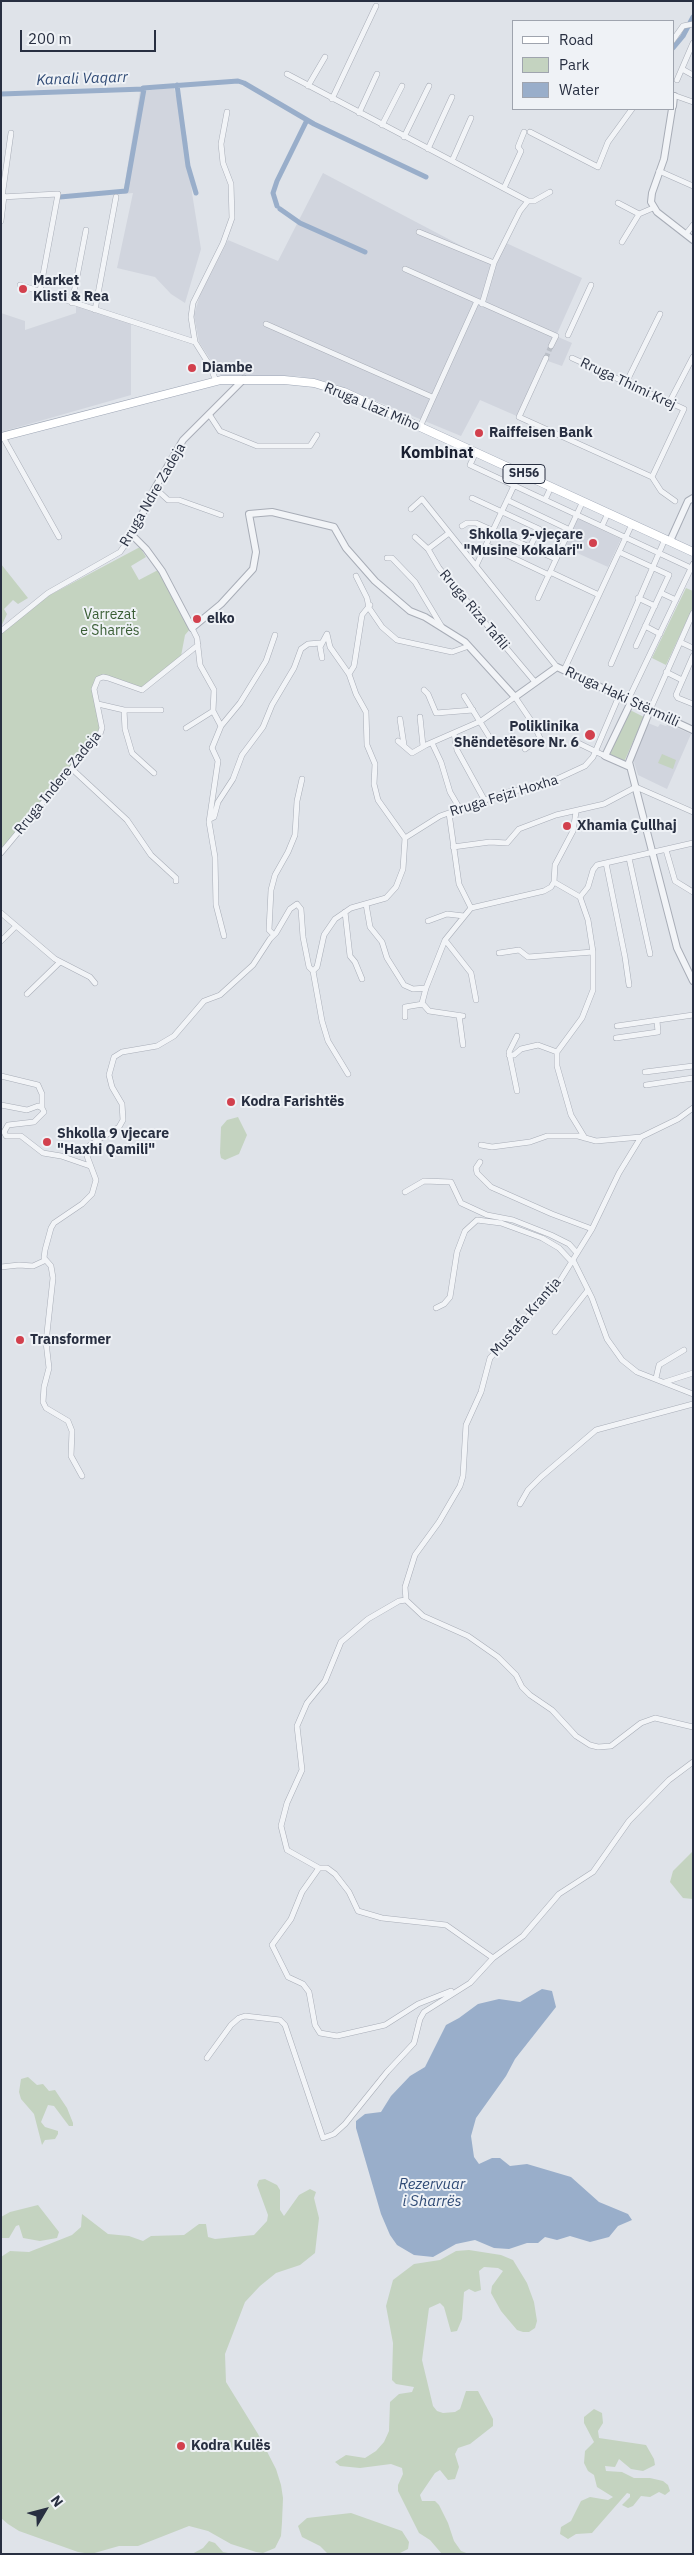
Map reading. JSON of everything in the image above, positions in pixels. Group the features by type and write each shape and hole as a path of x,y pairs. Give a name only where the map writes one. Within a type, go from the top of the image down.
{"main road":[{"name":"Rruga Llazi Miho","path":"2,437 216,381 244,379 294,380 324,386 420,426 693,552"}],"street":[{"path":"332,99 376,6"},
{"path":"674,39 686,25 693,24"},
{"path":"677,80 693,43"},
{"path":"308,86 325,57"},
{"path":"682,70 693,75"},
{"path":"287,74 528,201 534,201 550,192"},
{"path":"359,112 377,74"},
{"path":"382,125 402,86"},
{"path":"404,137 429,86"},
{"path":"674,96 693,102"},
{"path":"428,148 452,97"},
{"path":"504,188 521,151 518,147 527,132 598,167 608,142 631,110"},
{"path":"672,110 664,159 652,193 653,208 693,240"},
{"path":"216,381 210,366 195,342 191,317 193,303 223,243 232,218 231,184 223,163 221,144 227,112"},
{"path":"452,161 471,118"},
{"path":"1,221 2,196 11,133"},
{"path":"659,171 693,186"},
{"path":"2,196 58,194 40,291"},
{"path":"95,310 116,197"},
{"path":"420,426 432,397 479,302 494,263 514,221 528,201"},
{"path":"618,203 639,214"},
{"path":"622,242 639,214 653,208"},
{"path":"686,234 693,225"},
{"path":"72,303 86,230"},
{"path":"419,232 494,263"},
{"path":"405,269 556,336 552,346"},
{"path":"20,284 72,303 195,342"},
{"path":"568,335 591,285"},
{"path":"626,383 660,314"},
{"path":"266,324 432,397"},
{"path":"669,403 693,357"},
{"path":"546,358 519,417 652,477 661,491 676,502 686,506"},
{"name":"Rruga Thimi Krej","path":"572,358 684,409 652,477"},
{"name":"Rruga Ndre Zadeja","path":"1,631 48,592 121,551 132,535 155,488 186,437 208,414 238,388 244,379"},
{"path":"208,414 220,431 257,446 310,446 317,435"},
{"path":"2,437 59,537"},
{"path":"476,452 470,465 626,538 692,566 605,756"},
{"path":"476,566 520,472"},
{"path":"545,500 551,487"},
{"path":"155,488 168,500 179,500 221,516"},
{"path":"472,498 538,528 530,547"},
{"path":"611,664 652,567 686,506 693,498"},
{"name":"Rruga Haki Stërmilli","path":"411,510 422,499 556,667 693,730"},
{"path":"507,500 570,530"},
{"path":"538,598 583,502"},
{"path":"192,628 205,619 250,573 256,558 249,514 265,511 334,527 346,548 375,581 410,611 425,616 469,646 514,697 534,725 540,738 525,749"},
{"path":"602,526 608,513"},
{"path":"462,526 473,523 493,530 556,559"},
{"path":"564,670 632,524"},
{"path":"428,550 449,533"},
{"path":"132,535 162,571 192,628 198,645 200,665 214,690 213,711 221,726"},
{"name":"Rruga Riza Tafili","path":"414,538 428,550 439,568 535,682"},
{"path":"486,545 599,595"},
{"path":"619,552 669,575 636,646"},
{"path":"387,558 392,558 414,582 442,627"},
{"path":"356,576 370,605 369,608 382,627 402,642 452,652 469,646"},
{"path":"661,593 676,600"},
{"path":"638,598 655,606"},
{"path":"349,674 354,666 362,615 370,605"},
{"path":"693,613 630,756 630,767 677,948 693,981"},
{"path":"645,626 660,634"},
{"path":"313,971 316,968 324,935 329,924 351,908 386,898 400,881 405,838 385,810 376,793 375,764 367,745 366,712 356,694 349,674 330,647 328,634 325,635 320,643 322,658"},
{"path":"224,936 216,906 215,857 209,812 218,761 212,748 221,726 244,697 266,661 275,635"},
{"path":"680,642 693,648"},
{"path":"210,819 214,817 218,802 233,779 242,755 263,727 272,705 294,668 301,649 308,644 320,643"},
{"name":"Rruga Indere Zadeja","path":"1,853 102,731 94,689 98,679 108,678 142,690 198,645"},
{"path":"693,656 691,664 682,680 677,697 693,704"},
{"path":"398,741 412,753 423,746 481,722 556,667"},
{"path":"666,672 682,680"},
{"path":"424,690 428,694 436,713 473,710"},
{"path":"464,696 495,746"},
{"name":"Rruga Fejzi Hoxha","path":"405,838 440,816 517,789 542,786 579,770 590,763 619,696"},
{"path":"98,704 124,710 160,710"},
{"path":"124,710 125,729 132,753 154,773"},
{"path":"186,728 213,711"},
{"path":"420,716 423,746"},
{"path":"400,719 405,748"},
{"path":"454,733 457,750 485,801"},
{"path":"574,742 630,767"},
{"path":"432,743 441,762 450,792 460,809"},
{"path":"72,769 127,820 151,855 176,878 176,881"},
{"path":"274,935 269,930 271,890 275,875 288,852 294,835 297,801 302,779"},
{"path":"454,847 490,842 507,843 519,829 556,815 576,812 604,804 636,786"},
{"path":"636,786 693,812"},
{"path":"423,1004 426,988 445,940 471,908 544,891 551,887 554,882 555,865 573,831 576,812"},
{"path":"449,813 460,884 471,908"},
{"path":"580,897 588,887 595,867 693,843"},
{"path":"666,850 675,881 693,892"},
{"path":"629,858 650,954"},
{"path":"606,863 629,985"},
{"path":"554,882 580,897 588,920 593,952 594,981 590,1002 578,1025 557,1052 557,1066 571,1115 585,1138"},
{"path":"82,1476 72,1456 70,1425 64,1417 46,1408 43,1402 44,1387 49,1368 46,1342 53,1278 52,1270 46,1260 45,1250 51,1228 58,1219 82,1204 92,1194 95,1176 87,1156 90,1145 119,1127 124,1114 122,1104 110,1079 109,1070 114,1057 122,1052 157,1046 174,1036 204,1001 220,995 253,965 276,934 293,906 299,904 303,937 310,968 313,971 318,1003 328,1040 348,1074"},
{"path":"366,904 370,927 382,942 387,958 404,985 413,989 426,988"},
{"path":"345,912 350,956 355,962 362,978"},
{"path":"1,913 60,962 90,978 95,983"},
{"path":"428,921 447,914 464,916"},
{"path":"1,941 16,926"},
{"path":"445,940 471,973 476,1000"},
{"path":"499,954 518,950 528,957 593,952"},
{"path":"27,994 60,962"},
{"path":"423,1004 429,1010 461,1015 463,1045"},
{"path":"405,1017 405,1006 423,1004"},
{"path":"617,1026 693,1014"},
{"path":"616,1038 658,1032 657,1021"},
{"path":"516,1091 509,1052 517,1036"},
{"path":"509,1055 514,1055 520,1049 538,1045 557,1052"},
{"path":"645,1072 693,1066"},
{"path":"1,1076 38,1085 42,1094 43,1114 39,1119 34,1122 8,1125 4,1132 6,1136 21,1136 43,1153 61,1156 90,1166"},
{"path":"646,1085 693,1078"},
{"path":"1,1105 27,1110 42,1108"},
{"path":"481,1145 492,1148 530,1142 547,1136 585,1138 596,1141 641,1137 678,1119 693,1108"},
{"name":"Mustafa Krantja","path":"406,1600 405,1587 415,1555 439,1522 460,1486 463,1476 466,1425 481,1392 490,1358 558,1284 592,1229 631,1152 641,1137"},
{"path":"480,1162 476,1168 477,1173 491,1187 552,1214 592,1229"},
{"path":"405,1192 424,1181 450,1182 461,1204 487,1215 505,1217 551,1234 569,1244 577,1252"},
{"path":"436,1308 444,1304 450,1297 457,1252 465,1231 477,1220 501,1223 542,1238 559,1248 572,1261 588,1290 614,1350 633,1370 693,1394"},
{"path":"1,1266 33,1266 46,1260"},
{"path":"555,1332 588,1290"},
{"path":"656,1378 660,1365 684,1350"},
{"path":"665,1382 693,1373"},
{"path":"520,1504 528,1490 541,1477 596,1430 693,1404"},
{"path":"493,1958 446,1925 382,1918 358,1911 349,1892 335,1874 327,1868 319,1868 287,1850 281,1826 287,1803 302,1770 297,1726 307,1703 319,1690 330,1671 341,1642 368,1619 406,1600 423,1616 468,1636 498,1656 516,1675 522,1687 530,1696 552,1710 576,1736 590,1745 598,1747 611,1746 640,1723 654,1718 693,1727"},
{"path":"207,2058 231,2025 239,2018 245,2016 283,2022 323,2138 334,2134 345,2124 387,2072 409,2049 417,2036 420,2019 424,2012 463,1987 480,1973 493,1958 523,1936 559,1894 593,1872 630,1820 669,1780 693,1762"},
{"path":"319,1868 302,1892 291,1919 272,1945 288,1977 303,1984 309,1992 315,2025 320,2033 337,2036 385,2024 418,2004 463,1987"}],"shaded area":[{"path":"174,88 187,138 192,193 201,249 185,303 171,294 155,277 117,268 133,193 123,194 140,91"},
{"path":"323,173 494,263 504,242 582,278 556,336 572,343 562,366 545,360 519,417 480,400 461,436 330,382 297,376 221,376 199,342 194,315 200,295 228,240 278,261"},
{"path":"76,304 131,322 131,395 1,432 1,313 25,321 25,330 76,313"},
{"name":"Shkolla 9-vjeçare \"Musine Kokalari\"","path":"577,518 621,539 608,567 564,547"},
{"path":"648,723 658,727 660,724 666,726 668,724 691,734 667,789 638,775 633,759"}],"green space":[{"name":"Varrezat e Sharrës","path":"140,547 146,557 131,566 139,580 158,570 190,629 185,635 181,656 141,688 99,676 95,679 92,691 100,730 1,851 1,634 48,596"},
{"path":"1,564 28,598 18,604 13,600 4,609 7,614 1,627"},
{"path":"686,588 693,591 693,607 666,665 652,658"},
{"path":"630,710 644,717 624,762 608,754"},
{"path":"662,754 676,760 673,769 658,763"},
{"path":"238,1117 247,1135 239,1154 225,1160 221,1158 220,1153 221,1127 227,1120"},
{"path":"693,1851 693,1899 683,1898 670,1882 673,1871"},
{"path":"28,2077 37,2085 43,2084 49,2091 55,2090 67,2108 73,2123 73,2126 69,2126 54,2106 48,2105 41,2122 45,2127 58,2131 58,2134 55,2139 45,2140 42,2145 34,2114 21,2099 19,2092 21,2079"},
{"path":"265,2179 277,2185 280,2190 280,2210 284,2216 299,2195 310,2189 316,2192 314,2198 319,2218 315,2253 300,2265 276,2273 245,2302 225,2354 226,2382 258,2434 276,2469 281,2485 283,2498 281,2536 275,2548 263,2553 256,2552 231,2544 208,2531 189,2526 138,2546 119,2546 91,2554 78,2552 19,2531 8,2524 1,2518 1,2257 10,2251 29,2252 72,2235 81,2227 82,2214 108,2234 129,2236 143,2241 151,2236 184,2235 199,2224 206,2224 208,2237 215,2239 254,2235 267,2221 268,2215 257,2185 259,2180"},
{"path":"38,2205 59,2232 57,2238 40,2241 23,2238 19,2225 16,2226 9,2238 1,2238 1,2217 10,2212"},
{"path":"469,2250 501,2255 513,2260 527,2283 534,2302 537,2321 535,2328 529,2332 523,2332 517,2330 501,2311 491,2293 492,2286 503,2271 498,2268 484,2267 479,2271 481,2290 475,2292 469,2289 464,2292 462,2319 457,2331 451,2332 444,2307 440,2303 429,2308 422,2360 433,2406 437,2411 443,2413 455,2412 460,2409 466,2391 478,2391 493,2419 493,2426 470,2444 458,2448 455,2454 459,2467 455,2479 448,2480 440,2470 435,2473 420,2495 422,2501 435,2501 439,2505 454,2541 461,2551 469,2554 442,2554 430,2540 419,2533 398,2491 398,2485 403,2474 402,2468 391,2464 360,2468 340,2466 335,2462 346,2455 365,2458 376,2451 384,2442 389,2431 390,2402 399,2394 412,2392 414,2387 396,2384 392,2380 393,2343 386,2306 393,2280 414,2264 440,2260 456,2251"},
{"path":"594,2409 602,2413 603,2423 598,2431 599,2438 646,2445 654,2459 655,2465 643,2471 631,2469 619,2459 615,2467 605,2466 606,2471 622,2472 634,2478 650,2478 663,2481 668,2485 670,2491 665,2495 659,2492 650,2497 641,2496 633,2506 628,2508 622,2505 630,2497 630,2494 627,2493 592,2533 576,2534 568,2539 560,2534 561,2527 571,2521 581,2501 590,2497 608,2500 613,2497 597,2487 594,2475 588,2471 584,2463 585,2451 594,2442 584,2423 584,2417"},
{"path":"351,2513 402,2531 409,2542 408,2549 398,2554 328,2554 320,2546 302,2537 298,2526 307,2518"},
{"path":"209,2541 215,2543 223,2552 233,2554 192,2554 203,2548"}],"water":[{"name":"Rezervuar i Sharrës","path":"542,1989 552,1991 556,2007 515,2059 506,2076 476,2118 471,2136 474,2157 479,2164 492,2158 500,2158 510,2166 527,2164 571,2177 599,2202 628,2214 632,2220 618,2226 609,2237 590,2242 570,2236 557,2240 545,2237 538,2243 527,2243 509,2249 494,2248 475,2240 456,2244 433,2257 414,2255 397,2245 390,2235 381,2214 356,2128 356,2121 365,2114 381,2112 391,2096 410,2076 425,2067 446,2025 478,2004 499,1999 520,2002"}],"waterway":[{"path":"674,47 683,36 693,17"},
{"path":"143,88 238,81 314,124 426,177"},
{"path":"177,85 188,166 196,193"},
{"name":"Kanali Vaqarr","path":"1,94 144,89 126,191 60,197"},
{"path":"277,206 273,193 277,181 307,120"},
{"path":"280,209 300,223 365,252"}],"tunnel":[{"path":"546,358 551,346"}],"place":[{"name":"Market Klisti & Rea","path":"23,289"},
{"name":"Diambe","path":"192,368"},
{"name":"Raiffeisen Bank","path":"479,433"},
{"name":"Shkolla 9-vjeçare \"Musine Kokalari\"","path":"593,543"},
{"name":"elko","path":"197,619"},
{"name":"Poliklinika Shëndetësore Nr. 6","path":"590,735"},
{"name":"Xhamia Çullhaj","path":"567,826"},
{"name":"Kodra Farishtës","path":"231,1102"},
{"name":"Shkolla 9 vjecare \"Haxhi Qamili\"","path":"47,1142"},
{"name":"Transformer","path":"20,1340"},
{"name":"Kodra Kulës","path":"181,2446"}],"district":[{"name":"Kombinat","path":"437,453"}]}
